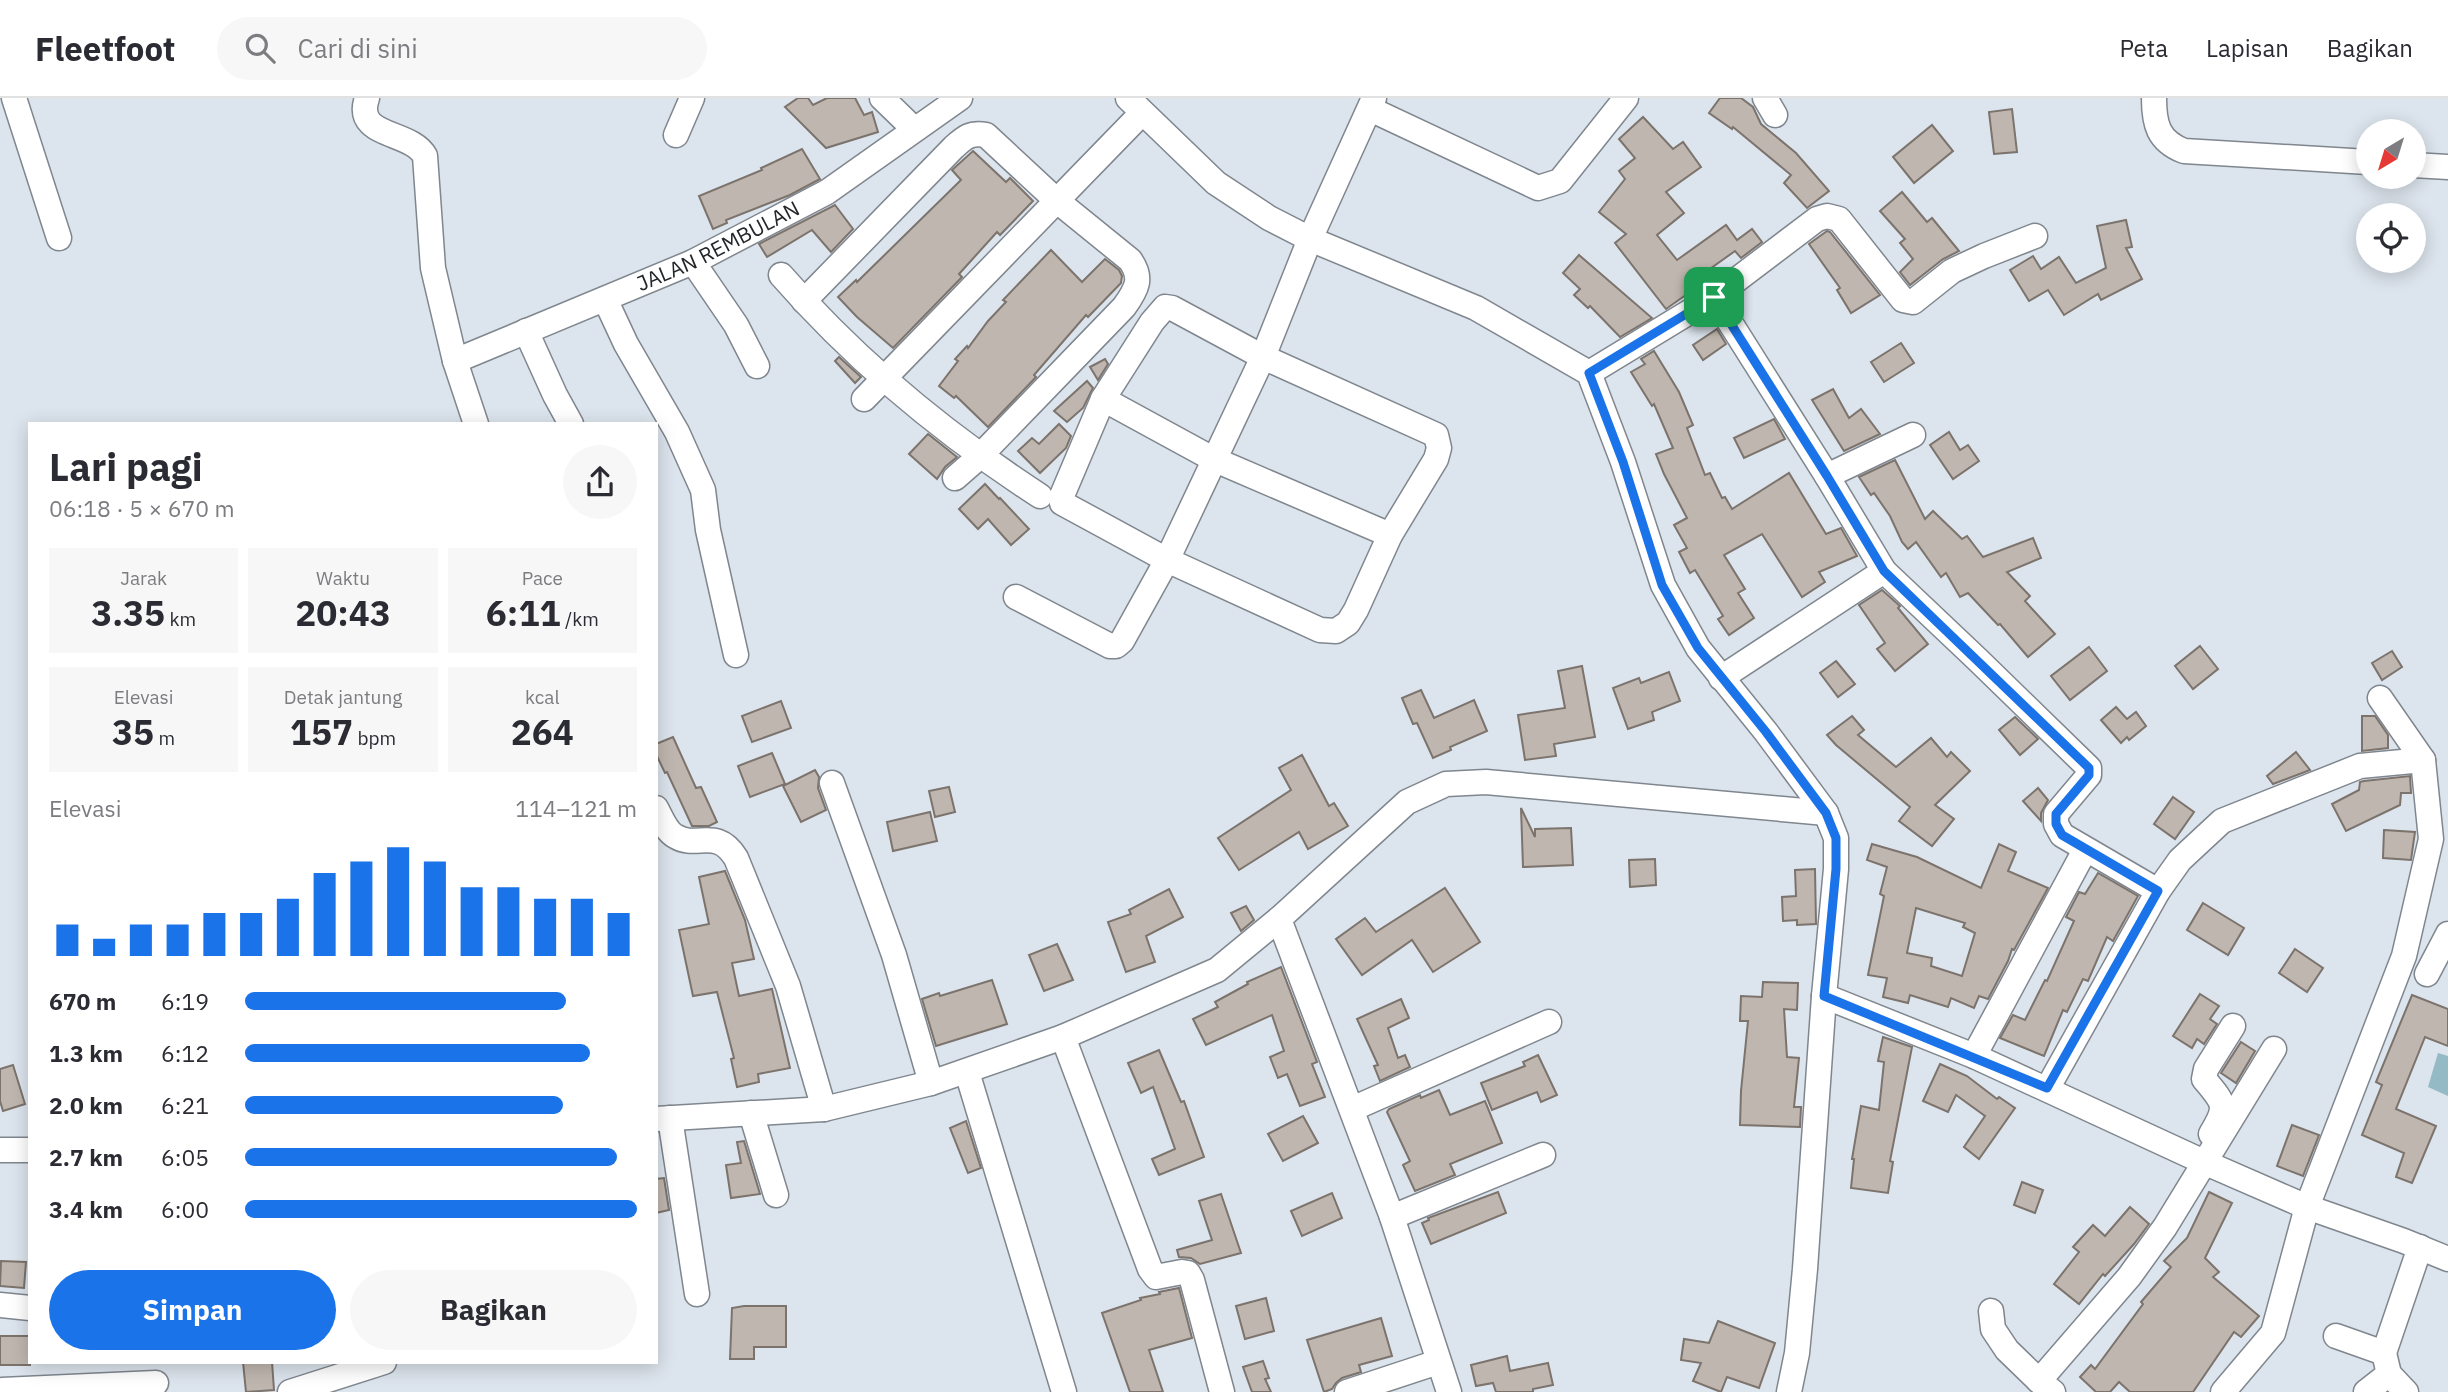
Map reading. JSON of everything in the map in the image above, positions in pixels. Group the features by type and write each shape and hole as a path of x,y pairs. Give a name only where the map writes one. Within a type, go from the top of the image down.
{"street":[{"path":"14,98 59,239"},
{"path":"367,98 363,110 367,120 421,148 425,156 433,268 455,361 475,422"},
{"path":"676,135 692,98"},
{"path":"882,98 914,130"},
{"name":"JALAN REMBULAN","path":"455,361 693,262 827,192 960,98"},
{"path":"1016,597 1110,646 1116,646 1122,641 1167,560 1263,357 1310,239 1372,103 1538,188 1560,181 1626,98"},
{"path":"2154,98 2160,135 2170,146 2184,151 2356,161"},
{"path":"864,400 1056,200 1135,105 1216,183 1269,218 1310,239 1476,308 1589,373 1623,462 1662,585 1698,648 1766,732 1826,813 1836,838 1836,869 1824,996 1804,1281 1797,1353 1789,1392"},
{"path":"804,301 966,136 976,133 986,135 1056,200 1129,260 1137,270 1138,282 1134,294 1124,307 979,457 955,478"},
{"path":"2426,165 2448,167"},
{"path":"1589,373 1714,297 1817,219 1827,216 1839,219 1903,300 1908,302 1913,302 1952,271 2035,236"},
{"path":"693,262 736,325 757,366"},
{"path":"781,275 804,301 884,377 979,457 1040,496"},
{"path":"1714,297 1884,571 2089,768 2089,775 2056,814 2056,824 2062,835 2158,891"},
{"path":"605,299 626,344 677,432 703,490 708,530 736,655"},
{"path":"1165,307 1172,308 1263,357 1436,435 1439,448 1436,459 1390,535 1356,610 1348,623 1336,631 1320,630 1167,560 1062,503 1061,500 1103,399 1152,322 1165,307"},
{"path":"526,331 570,422"},
{"path":"1103,399 1213,459 1390,535"},
{"path":"1827,476 1913,435"},
{"path":"1721,678 1884,571"},
{"path":"2223,1392 2273,1333 2307,1207 2404,956 2431,839 2423,760 2380,698"},
{"path":"2047,1088 2158,891 2180,860 2222,821 2360,766 2423,760"},
{"path":"697,1294 663,1119 824,1109 931,1083 1063,1037 1217,970 1279,919 1407,802 1446,784 1486,782 1826,813"},
{"path":"832,783 894,956 931,1083"},
{"path":"658,812 669,831 676,837 685,840 712,839 731,849 788,986 824,1109"},
{"path":"1974,1056 2085,850"},
{"path":"1279,919 1392,1217 1449,1392"},
{"path":"2427,974 2448,934"},
{"path":"1824,996 1974,1056 2307,1207 2448,1259"},
{"path":"1352,1109 1549,1022"},
{"path":"1991,1311 1993,1329 1999,1339 2046,1387 2165,1227 2201,1161 2224,1111 2223,1105 2204,1079 2206,1069 2233,1026"},
{"path":"1063,1037 1150,1269 1156,1278 1182,1272 1188,1273 1192,1280 1222,1392"},
{"path":"2201,1161 2274,1049"},
{"path":"967,1072 1064,1392"},
{"path":"751,1113 776,1195"},
{"path":"0,1150 28,1150"},
{"path":"1392,1217 1543,1155"},
{"path":"2366,1392 2393,1373 2420,1247"},
{"path":"0,1305 28,1308"},
{"path":"2336,1336 2393,1373"},
{"path":"1347,1392 1438,1363"},
{"path":"290,1392 378,1364"},
{"path":"2,1390 156,1379"}],"water":[{"path":"2438,1053 2448,1056 2448,1096 2428,1087"}],"building":[{"path":"798,98 808,98 813,105 827,98 855,98 864,115 872,112 878,132 826,148 785,107"},
{"path":"1720,98 1741,98 1753,107 1761,124 1796,153 1829,191 1807,208 1784,183 1791,175 1733,127 1732,129 1709,113"},
{"path":"2012,109 2017,152 1994,154 1989,112"},
{"path":"1643,117 1673,149 1683,142 1701,167 1666,192 1684,213 1657,235 1677,260 1726,225 1737,240 1752,229 1762,242 1741,258 1735,251 1700,276 1704,282 1666,309 1615,243 1626,234 1599,212 1625,179 1619,171 1635,158 1619,139"},
{"path":"1932,125 1953,151 1914,183 1893,157"},
{"path":"802,149 820,179 790,195 726,220 727,223 713,229 699,196 762,170 761,168"},
{"path":"973,151 1006,182 1010,178 1033,201 1000,235 997,232 959,274 962,277 893,348 838,297 856,280 857,282 961,180 952,170"},
{"path":"1902,192 1927,222 1932,218 1959,251 1943,259 1910,285 1900,272 1913,259 1900,243 1905,239 1880,211"},
{"path":"835,205 853,229 831,252 812,230 767,257 759,244"},
{"path":"2126,220 2132,247 2126,248 2142,279 2101,300 2098,294 2064,315 2048,290 2029,301 2010,270 2033,256 2041,269 2059,257 2076,283 2106,268 2097,226"},
{"path":"1827,231 1880,295 1851,313 1837,290 1840,288 1809,244"},
{"path":"1051,250 1082,282 1105,259 1119,270 1121,283 1088,317 1086,315 1034,375 1036,377 988,427 956,396 954,398 939,386 958,361 955,359 967,346 968,348 1006,302 1003,300"},
{"path":"1579,255 1652,318 1620,337 1590,306 1588,308 1574,295 1580,289 1563,273"},
{"path":"1717,329 1726,344 1703,360 1693,345"},
{"path":"1901,343 1914,363 1884,382 1871,362"},
{"path":"1654,351 1679,392 1693,425 1687,428 1705,475 1710,473 1722,498 1725,497 1732,509 1789,473 1826,534 1841,528 1857,556 1819,572 1825,582 1802,597 1762,534 1724,555 1745,589 1738,593 1754,618 1729,635 1718,619 1723,616 1695,570 1690,573 1679,552 1687,548 1674,525 1687,518 1656,454 1673,448 1654,404 1652,406 1631,372 1645,364 1641,359"},
{"path":"839,357 861,377 855,383 835,361"},
{"path":"1105,359 1108,364 1098,380 1090,367"},
{"path":"1087,381 1093,388 1083,408 1067,422 1054,411"},
{"path":"1833,389 1849,418 1861,409 1880,434 1844,451 1812,400"},
{"path":"1774,419 1785,439 1744,458 1734,438"},
{"path":"1059,424 1071,436 1066,448 1040,473 1018,451 1032,438 1039,444"},
{"path":"1949,432 1960,450 1968,445 1979,461 1953,479 1930,445"},
{"path":"928,434 957,457 945,467 937,479 909,454"},
{"path":"1895,460 1925,519 1933,511 1962,539 1967,536 1983,557 2033,538 2041,558 2007,572 2030,596 2025,601 2055,634 2028,657 2000,624 1998,625 1968,593 1960,597 1946,573 1941,577 1916,542 1908,549 1902,542 1890,516 1859,477"},
{"path":"985,484 1029,529 1011,545 988,519 978,529 959,509"},
{"path":"1882,590 1900,606 1898,608 1928,644 1895,671 1877,649 1885,643 1859,605"},
{"path":"2200,646 2218,669 2193,689 2175,666"},
{"path":"2089,647 2107,671 2070,700 2051,676"},
{"path":"2392,651 2402,667 2382,680 2372,663"},
{"path":"1836,661 1855,684 1838,697 1820,673"},
{"path":"1582,666 1595,737 1554,744 1556,756 1525,760 1518,715 1565,708 1558,671"},
{"path":"1669,672 1680,701 1652,712 1654,720 1628,729 1613,688 1639,678 1641,683"},
{"path":"1421,690 1434,718 1474,700 1487,731 1450,747 1451,750 1433,758 1417,723 1413,724 1402,698"},
{"path":"781,701 791,728 752,742 742,716"},
{"path":"2116,707 2127,719 2136,712 2146,726 2121,743 2101,720"},
{"path":"1852,716 1864,730 1858,735 1896,767 1931,738 1947,757 1951,752 1970,771 1935,805 1954,819 1932,846 1899,821 1910,807 1827,735"},
{"path":"2362,716 2375,716 2388,735 2388,748 2362,751"},
{"path":"2015,717 2038,739 2020,755 1999,730"},
{"path":"673,737 696,788 701,787 717,822 709,826 692,826 658,758 658,743"},
{"path":"2296,752 2310,770 2273,784 2267,776"},
{"path":"772,753 785,784 750,797 738,766"},
{"path":"1302,755 1329,806 1334,803 1348,826 1308,849 1299,832 1239,870 1218,838 1291,790 1279,768"},
{"path":"815,770 826,810 801,822 783,786"},
{"path":"2410,776 2411,793 2401,793 2400,805 2346,831 2332,804 2359,790 2360,782"},
{"path":"949,787 955,812 935,817 929,791"},
{"path":"2038,788 2048,800 2041,813 2041,821 2023,801"},
{"path":"2173,797 2194,812 2175,839 2154,824"},
{"path":"1521,808 1535,837 1535,829 1571,828 1573,865 1523,867"},
{"path":"930,812 937,841 893,851 887,822"},
{"path":"2384,830 2415,832 2411,860 2383,858"},
{"path":"1872,844 1917,857 1981,888 1999,844 2016,852 2008,871 2048,888 2014,950 2012,949 1988,999 1979,996 1974,1008 1951,998 1948,1007 1910,995 1908,1003 1883,997 1887,978 1868,975 1884,896 1880,894 1887,867 1867,860","holes":["1916,908 1965,923 1963,927 1975,933 1962,976 1931,966 1932,958 1907,953"]},
{"path":"1655,859 1656,885 1630,887 1629,860"},
{"path":"1815,869 1816,924 1797,925 1797,920 1783,921 1782,897 1796,896 1795,870"},
{"path":"725,871 745,920 754,959 732,963 739,996 772,989 790,1068 758,1074 759,1082 737,1087 731,1059 734,1058 717,992 693,996 679,930 709,924 699,877"},
{"path":"2098,873 2138,896 2113,941 2107,937 2088,981 2083,979 2067,1012 2063,1010 2044,1056 2000,1038 2013,1015 2025,1020 2045,980 2047,981 2074,921 2066,917 2079,892 2085,894"},
{"path":"1445,888 1480,942 1433,972 1412,940 1362,975 1336,939 1365,918 1376,932"},
{"path":"1169,889 1183,917 1146,936 1155,962 1126,972 1108,922 1131,914 1129,910"},
{"path":"2203,903 2244,928 2228,955 2187,930"},
{"path":"1246,906 1254,920 1241,931 1231,913"},
{"path":"1057,944 1073,980 1044,991 1029,955"},
{"path":"2295,949 2323,968 2307,992 2279,973"},
{"path":"1281,967 1317,1062 1312,1064 1325,1097 1300,1106 1287,1074 1278,1078 1270,1057 1284,1051 1272,1015 1206,1045 1193,1019 1218,1007 1215,1002 1248,984 1247,982"},
{"path":"992,980 1007,1024 936,1046 922,999"},
{"path":"1763,982 1798,983 1797,1010 1784,1009 1787,1057 1799,1058 1794,1107 1801,1107 1800,1127 1740,1125 1748,1021 1740,1021 1741,996 1762,997"},
{"path":"2200,994 2219,1006 2210,1019 2217,1024 2204,1044 2197,1039 2192,1048 2173,1036"},
{"path":"2412,995 2448,1009 2448,1046 2425,1037 2396,1109 2436,1126 2412,1183 2396,1177 2404,1153 2362,1135 2382,1085 2376,1082"},
{"path":"1401,999 1409,1018 1388,1028 1398,1058 1405,1055 1410,1067 1380,1081 1374,1066 1378,1065 1357,1019"},
{"path":"1883,1037 1912,1047 1890,1161 1893,1162 1888,1193 1851,1188 1852,1159 1861,1106 1879,1110 1884,1062 1878,1061"},
{"path":"2241,1042 2255,1051 2236,1083 2221,1073"},
{"path":"1159,1050 1181,1102 1184,1101 1204,1157 1159,1175 1152,1159 1175,1149 1153,1087 1141,1093 1128,1063"},
{"path":"1538,1055 1557,1095 1541,1102 1537,1092 1492,1110 1481,1083 1525,1066 1523,1062"},
{"path":"1940,1064 1967,1076 1997,1099 1999,1097 2015,1108 1979,1159 1964,1147 1985,1116 1956,1095 1948,1112 1923,1101"},
{"path":"13,1065 25,1104 3,1111 0,1101 0,1069"},
{"path":"1439,1090 1450,1115 1485,1101 1502,1143 1450,1164 1455,1175 1415,1191 1403,1165 1410,1161 1387,1112 1420,1095 1421,1098"},
{"path":"1303,1116 1318,1143 1283,1161 1268,1134"},
{"path":"966,1121 981,1168 968,1173 950,1128"},
{"path":"2292,1125 2319,1135 2303,1176 2277,1166"},
{"path":"744,1141 760,1194 731,1198 726,1165 741,1163 737,1142"},
{"path":"664,1178 669,1210 658,1213 658,1179"},
{"path":"2022,1182 2043,1190 2035,1213 2014,1205"},
{"path":"1498,1192 1506,1213 1431,1244 1422,1223 1429,1220 1428,1218"},
{"path":"2209,1192 2232,1203 2205,1258 2219,1272 2213,1277 2259,1316 2241,1337 2234,1332 2193,1392 2130,1392 2119,1382 2110,1392 2096,1392 2080,1377 2091,1365 2095,1369 2143,1304 2141,1302 2171,1267 2164,1261 2187,1238"},
{"path":"1332,1193 1342,1218 1302,1236 1291,1211"},
{"path":"1221,1194 1241,1253 1200,1264 1191,1258 1179,1257 1177,1250 1212,1240 1199,1201"},
{"path":"2130,1207 2149,1224 2079,1304 2054,1284 2079,1252 2073,1247 2093,1225 2105,1236"},
{"path":"1,1261 26,1262 24,1288 0,1286"},
{"path":"1179,1288 1192,1338 1149,1350 1163,1392 1130,1392 1102,1313 1141,1300 1140,1298"},
{"path":"1266,1298 1274,1331 1245,1339 1236,1306"},
{"path":"786,1306 786,1347 754,1347 754,1359 730,1359 732,1308"},
{"path":"1381,1318 1392,1356 1359,1365 1361,1372 1342,1378 1332,1389 1324,1392 1307,1340"},
{"path":"1718,1321 1775,1343 1759,1388 1727,1377 1721,1392 1693,1381 1701,1363 1681,1360 1684,1339 1709,1343"},
{"path":"0,1336 28,1336 30,1365 0,1365"},
{"path":"1507,1356 1510,1371 1548,1363 1553,1385 1533,1389 1533,1392 1496,1392 1493,1383 1476,1386 1471,1365"},
{"path":"1263,1361 1269,1378 1265,1379 1271,1392 1252,1392 1243,1367"},
{"path":"243,1364 272,1364 274,1390 246,1392"}],"route":[{"path":"1714,297 1884,571 2089,768 2089,775 2056,814 2056,824 2062,835 2158,891 2047,1088 1824,996 1836,869 1836,838 1826,813 1766,732 1698,648 1662,585 1623,462 1589,373 1714,297"}]}
